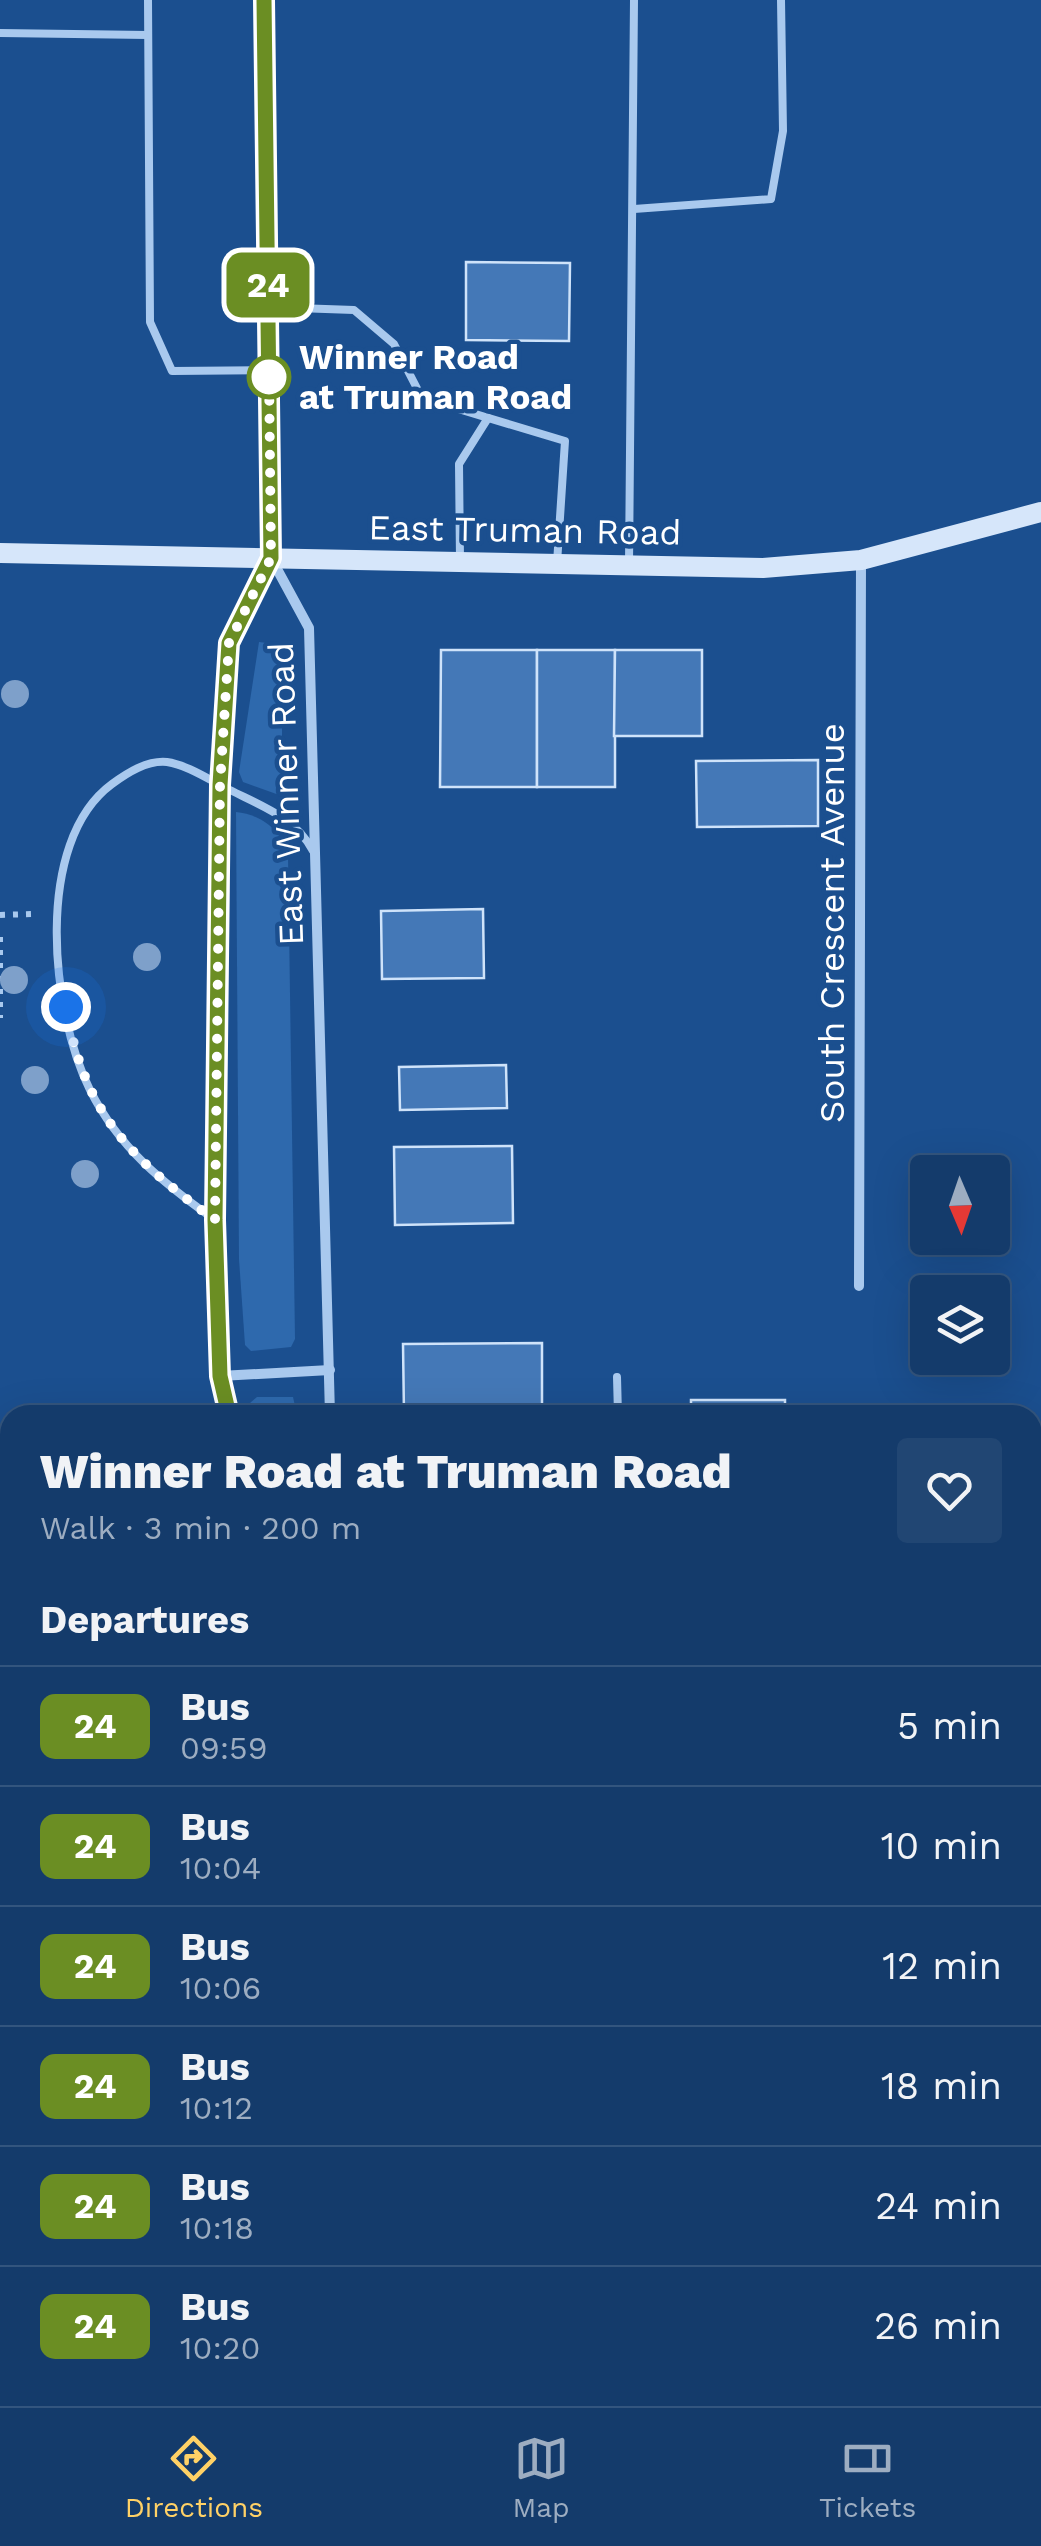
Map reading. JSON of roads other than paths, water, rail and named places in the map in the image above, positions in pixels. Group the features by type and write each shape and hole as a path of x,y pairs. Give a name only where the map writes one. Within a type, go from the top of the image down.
{"main road":[{"name":"East Truman Road","path":"0,552 763,568 860,560 1041,512"}],"street":[{"name":"East Winner Road","path":"264,0 271,558 309,628 330,1405"},
{"path":"220,1405 215,1220 220,785 229,643 271,558"},
{"name":"South Crescent Avenue","path":"859,1286 860,560"},
{"path":"220,1376 330,1370"},
{"path":"220,1376 227,1405"}],"lane":[{"path":"148,0 150,322 172,371 269,370"},
{"path":"628,565 627,353 634,209 634,0"},
{"path":"634,209 771,199 783,131 780,0"},
{"path":"0,33 148,35"},
{"path":"268,307 354,310 394,344 422,398 564,440 557,564"},
{"path":"460,562 458,464 488,418"},
{"path":"215,1220 136,1159 89,1089 70,1034 58,919 62,859 76,825 104,790 156,763 181,766 302,830 318,862"},
{"path":"617,1377 618,1405"}],"place":[{"name":"Winner Road at Truman Road","path":"269,377"}]}
